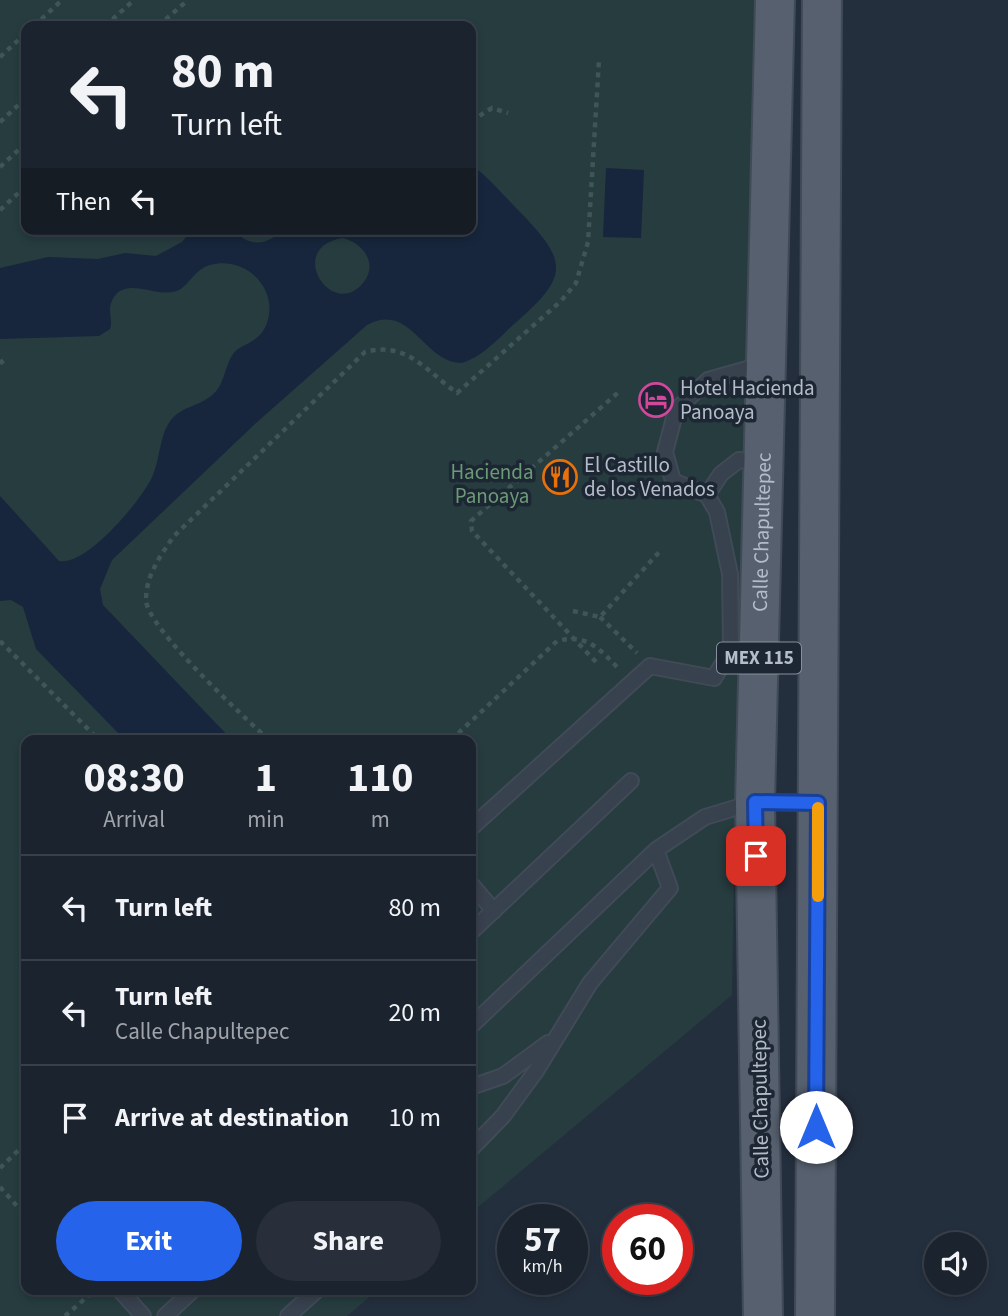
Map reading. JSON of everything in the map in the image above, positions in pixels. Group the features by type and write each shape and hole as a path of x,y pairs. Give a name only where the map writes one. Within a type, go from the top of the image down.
{"main road":[{"name":"Calle Chapultepec","path":"763,1316 755,802 775,0"},
{"name":"MEX 115","path":"815,1316 822,0"}],"lane":[{"path":"476,823 650,666 714,678 731,650 730,574 717,512 707,495 673,481 665,452 676,410 708,380 766,364"},
{"path":"707,495 721,474 738,460 764,463"},
{"path":"476,927 631,781"},
{"path":"476,1021 656,849 705,817 755,802 818,803"},
{"path":"476,1144 503,1116 564,1028 590,983 670,888 656,849"},
{"path":"476,890 494,911"},
{"path":"476,1085 503,1076 543,1048 564,1028"},
{"path":"124,1295 143,1316"},
{"path":"165,1316 188,1295"},
{"path":"288,1316 311,1295"}],"path":[{"path":"39,21 62,0"},
{"path":"111,21 134,0"},
{"path":"164,21 188,0"},
{"path":"0,57 21,38"},
{"path":"264,735 232,706 154,621 146,603 148,582 155,563 173,537 365,352 382,347 397,349 416,360 457,393 561,301 576,283 588,242 599,60"},
{"path":"0,122 21,103"},
{"path":"476,118 492,108 508,113"},
{"path":"0,167 21,148"},
{"path":"0,210 21,191"},
{"path":"0,360 6,367"},
{"path":"596,662 472,531 471,521 621,390"},
{"path":"600,617 661,550"},
{"path":"573,611 600,617 650,666"},
{"path":"456,735 557,641 575,638 593,642 632,683"},
{"path":"0,641 94,735"},
{"path":"0,1168 21,1148"},
{"path":"0,1187 21,1210"},
{"path":"65,1316 89,1295"}],"green space":[{"name":"Hacienda Panoaya","path":"0,0 761,0 750,527 734,876 732,995 476,1209 476,735 21,735 21,1295 372,1295 347,1316 0,1316"}],"water":[{"path":"606,168 644,170 641,238 603,237"},
{"path":"476,169 535,228 547,243 556,269 545,294 531,308 496,342 462,363 437,354 406,326 395,321 382,320 367,325 256,423 112,560 100,589 103,605 227,735 120,735 36,649 23,607 11,600 0,601 0,496 59,561 70,560 98,543 126,514 147,486 171,420 216,392 236,350 255,340 264,330 269,310 268,298 256,277 247,270 223,263 201,269 182,288 174,292 124,289 111,303 110,329 99,336 0,339 0,268 48,257 98,259 125,253 156,256 182,242 187,235 239,235 258,243 276,235 476,235","holes":["343,238 357,244 369,262 368,276 351,292 338,293 327,288 319,278 315,266 317,254 326,244"]}],"slow traffic":[{"path":"818,808 818,896"}],"place":[{"name":"Hotel Hacienda Panoaya","path":"656,400"},
{"name":"El Castillo de los Venados","path":"560,477"}],"route":[{"path":"756,856 755,802 818,803 816,1127"}]}
